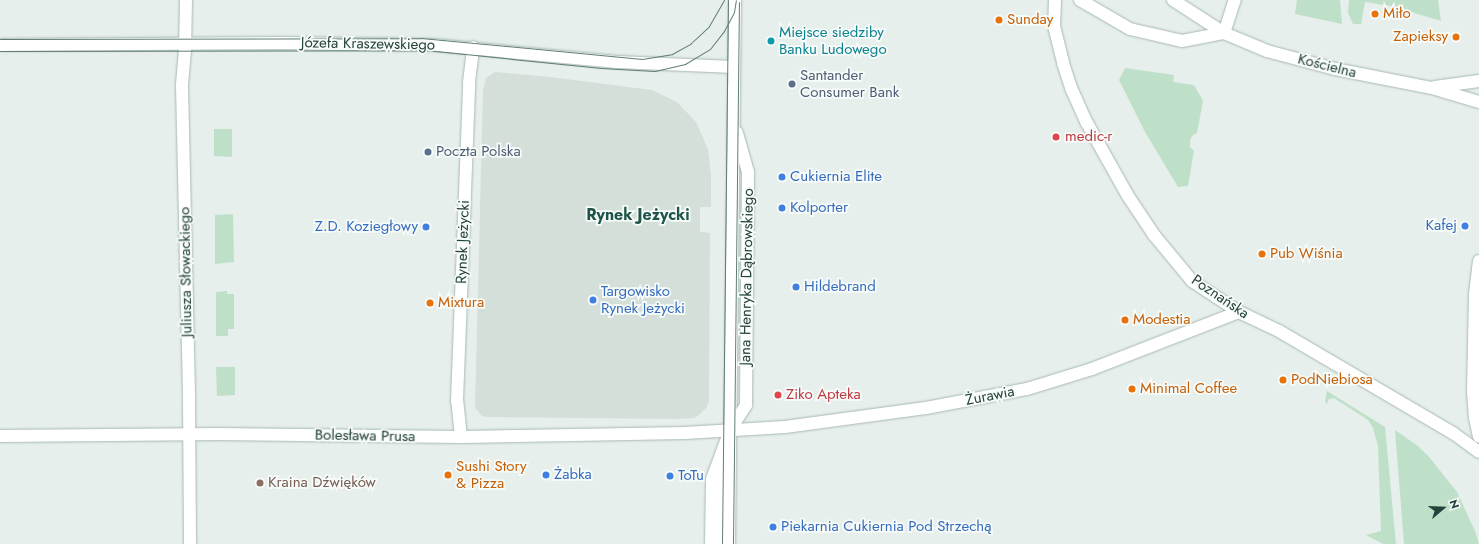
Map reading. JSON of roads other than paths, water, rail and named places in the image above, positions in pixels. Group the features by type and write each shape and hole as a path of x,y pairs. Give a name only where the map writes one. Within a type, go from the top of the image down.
{"street":[{"name":"Juliusza Słowackiego","path":"186,0 186,44 182,86 190,544"},
{"name":"Jana Henryka Dąbrowskiego","path":"729,544 735,0"},
{"name":"Poznańska","path":"1055,0 1054,26 1062,63 1081,110 1105,158 1154,235 1192,281 1239,312 1279,331 1453,433 1479,452"},
{"path":"1080,0 1130,29 1182,41 1224,34 1236,0"},
{"name":"Kościelna","path":"1173,0 1224,34 1268,51 1335,69 1432,88 1479,102"},
{"name":"Józefa Kraszewskiego","path":"0,45 282,43 434,45 473,47 617,62 703,67 734,67"},
{"name":"Rynek Jeżycki","path":"461,436 458,401 469,82 473,47"},
{"name":"Kościelna","path":"1432,88 1479,81"},
{"path":"1479,261 1475,295 1474,344 1474,397 1479,437"},
{"name":"Żurawia","path":"730,430 831,421 1002,395 1048,383 1092,369 1239,312"},
{"name":"Jana Henryka Dąbrowskiego","path":"711,544 712,480 730,430"},
{"path":"722,544 723,477 730,430"},
{"name":"Bolesława Prusa","path":"0,436 189,434 461,436 730,430"}],"tram line":[{"path":"0,39 421,38 642,59 672,54 690,44 709,26 724,0"},
{"path":"722,544 728,0"},
{"path":"0,51 426,50 601,68 655,71 685,64 710,49 724,31 734,12 736,0"},
{"path":"733,544 739,2"}],"place":[{"name":"Miło","path":"1375,14"},
{"name":"Sunday","path":"999,20"},
{"name":"Zapieksy","path":"1456,37"},
{"name":"Miejsce siedziby Banku Ludowego","path":"771,41"},
{"name":"Santander Consumer Bank","path":"792,84"},
{"name":"medic-r","path":"1056,137"},
{"name":"Poczta Polska","path":"428,152"},
{"name":"Cukiernia Elite","path":"782,177"},
{"name":"Kolporter","path":"782,208"},
{"name":"Kafej","path":"1465,226"},
{"name":"Z.D. Koziegłowy","path":"426,227"},
{"name":"Pub Wiśnia","path":"1262,254"},
{"name":"Hildebrand","path":"796,287"},
{"name":"Targowisko Rynek Jeżycki","path":"593,300"},
{"name":"Mixtura","path":"430,303"},
{"name":"Modestia","path":"1125,320"},
{"name":"PodNiebiosa","path":"1283,380"},
{"name":"Minimal Coffee","path":"1132,389"},
{"name":"Ziko Apteka","path":"778,395"},
{"name":"Sushi Story & Pizza","path":"448,475"},
{"name":"Żabka","path":"546,475"},
{"name":"ToTu","path":"670,476"},
{"name":"Kraina Dźwięków","path":"260,483"},
{"name":"Piekarnia Cukiernia Pod Strzechą","path":"773,527"}],"district":[{"name":"Rynek Jeżycki","path":"638,215"}]}
